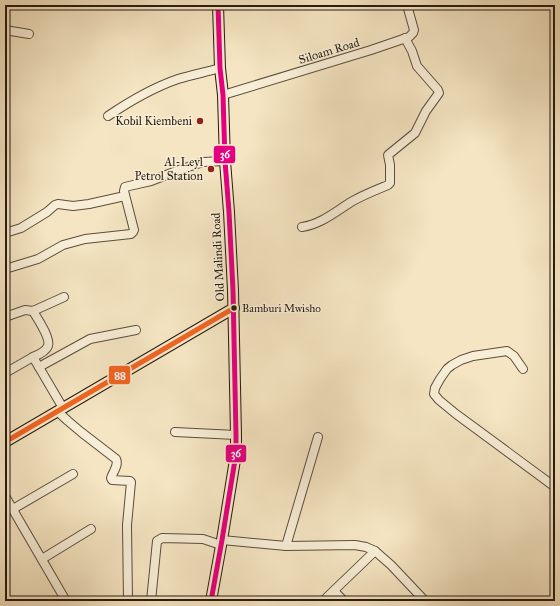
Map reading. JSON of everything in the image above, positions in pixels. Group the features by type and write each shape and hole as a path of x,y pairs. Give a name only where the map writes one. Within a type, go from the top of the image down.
{"main road":[{"name":"Old Malindi Road","path":"211,601 236,455 234,308 225,161 223,95 220,68 218,5"},
{"path":"5,442 234,308"}],"street":[{"path":"302,227 323,220 352,202 388,185 390,183 390,165 388,155 415,132 439,93 417,66 412,51 405,38 413,33 414,30 407,5"},
{"path":"5,30 29,34"},
{"name":"Siloam Road","path":"223,95 372,50 405,38"},
{"path":"108,116 137,97 167,83 220,68"},
{"path":"5,269 38,258 85,238 132,233 134,230 124,189 129,186 151,181 203,162 225,161"},
{"path":"5,233 27,225 58,204 72,206 83,205 125,196"},
{"path":"5,317 25,310 33,311 64,298"},
{"path":"5,373 45,350 48,346 49,341 47,336 33,311"},
{"path":"39,367 90,339 136,330"},
{"path":"523,369 514,356 507,351 473,356 456,362 447,369 435,388 434,394 456,414 555,487"},
{"path":"33,357 60,409 68,421 116,459 117,464 112,474 112,480 131,482 127,525 128,601"},
{"path":"175,432 236,435"},
{"path":"286,546 318,437"},
{"path":"10,509 73,474"},
{"path":"5,496 10,509 42,559 66,601"},
{"path":"42,559 91,530"},
{"path":"151,601 157,541 162,538 203,539 222,542 286,546 355,545 366,547 375,551 391,565 425,601"},
{"path":"323,601 375,551"},
{"path":"334,591 344,601"}],"transit line":[{"name":"36","path":"211,601 236,455 233,290 225,161 223,95 220,68 218,5"},
{"name":"88","path":"5,442 234,308"}],"place":[{"name":"Kobil Kiembeni","path":"200,121"},
{"name":"Al-Leyl Petrol Station","path":"211,169"},
{"name":"Bamburi Mwisho","path":"234,308"}]}
